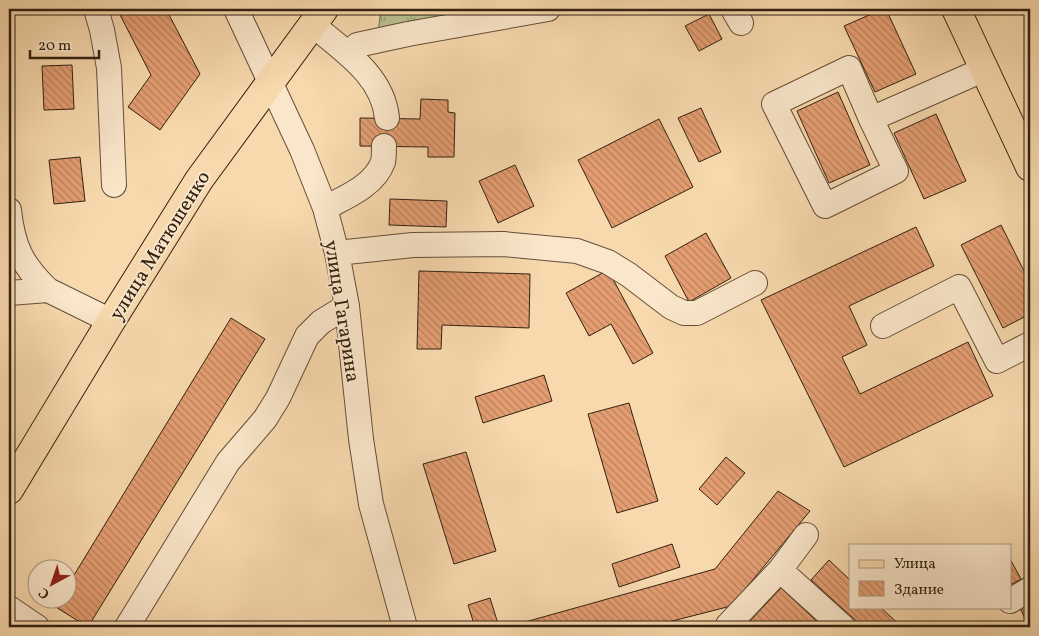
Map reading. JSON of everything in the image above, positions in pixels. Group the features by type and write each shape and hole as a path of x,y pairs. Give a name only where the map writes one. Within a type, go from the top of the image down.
{"main road":[{"path":"956,9 1030,167"},
{"name":"улица Матюшенко","path":"9,490 111,321 200,180 269,82 318,17"}],"street":[{"path":"96,9 109,68 114,185"},
{"name":"улица Гагарина","path":"236,9 302,150 326,208 347,306 360,439 371,504 405,627"},
{"path":"349,56 357,46 408,34 548,9"},
{"path":"318,17 349,56 376,85 386,104 387,118"},
{"path":"848,68 870,119 896,171 825,206 774,104 848,68"},
{"path":"870,119 985,69"},
{"path":"326,208 359,190 376,174 383,162 384,146"},
{"path":"9,210 11,229 22,261 32,274 48,290 111,321"},
{"path":"337,253 413,246 503,244 577,252 608,262 630,275 671,307 684,313 697,313 755,283"},
{"path":"884,326 959,287 996,361 1030,344"},
{"path":"9,293 48,290"},
{"path":"127,627 228,462 265,419 278,398 307,336 321,322 347,306"},
{"path":"726,626 780,570 806,536"},
{"path":"780,570 843,627"},
{"path":"1012,600 1030,589"},
{"path":"9,608 37,627"}],"green space":[{"path":"381,9 512,9 378,32"}],"building":[{"path":"117,9 166,9 200,74 160,130 128,107 151,75"},
{"path":"886,9 916,74 875,92 844,26"},
{"path":"709,14 722,39 699,51 685,26"},
{"path":"72,65 74,109 44,110 42,66"},
{"path":"838,92 870,165 829,183 797,111"},
{"path":"421,99 448,100 448,112 455,113 454,157 428,157 428,147 360,146 360,118 420,119"},
{"path":"701,108 721,152 699,162 678,118"},
{"path":"936,114 966,181 924,199 894,133"},
{"path":"659,119 693,187 612,228 578,160"},
{"path":"80,157 85,201 54,204 49,160"},
{"path":"515,165 534,206 498,223 479,181"},
{"path":"390,199 447,201 446,227 389,225"},
{"path":"1001,225 1030,283 1030,314 1003,328 961,245"},
{"path":"916,227 934,266 849,306 867,345 842,357 860,394 968,342 993,396 844,467 761,300"},
{"path":"706,233 731,278 689,302 665,256"},
{"path":"608,270 653,353 633,364 611,324 589,336 566,293"},
{"path":"419,271 530,274 529,328 442,325 441,349 417,349"},
{"path":"231,318 265,339 88,627 57,608 78,608 78,569"},
{"path":"544,375 552,401 483,423 475,397"},
{"path":"629,403 658,501 617,513 588,414"},
{"path":"466,452 496,551 454,564 423,464"},
{"path":"726,457 745,473 717,505 699,489"},
{"path":"778,491 810,511 731,606 649,627 507,627 715,569"},
{"path":"672,544 680,567 619,587 612,564"},
{"path":"829,560 849,579 849,608 881,608 902,627 863,627 811,580"},
{"path":"1012,563 1021,579 1012,584"},
{"path":"781,588 823,627 752,627 748,623"},
{"path":"490,598 499,627 475,627 468,605"},
{"path":"1030,603 1030,627 1029,627 1020,608"}]}
